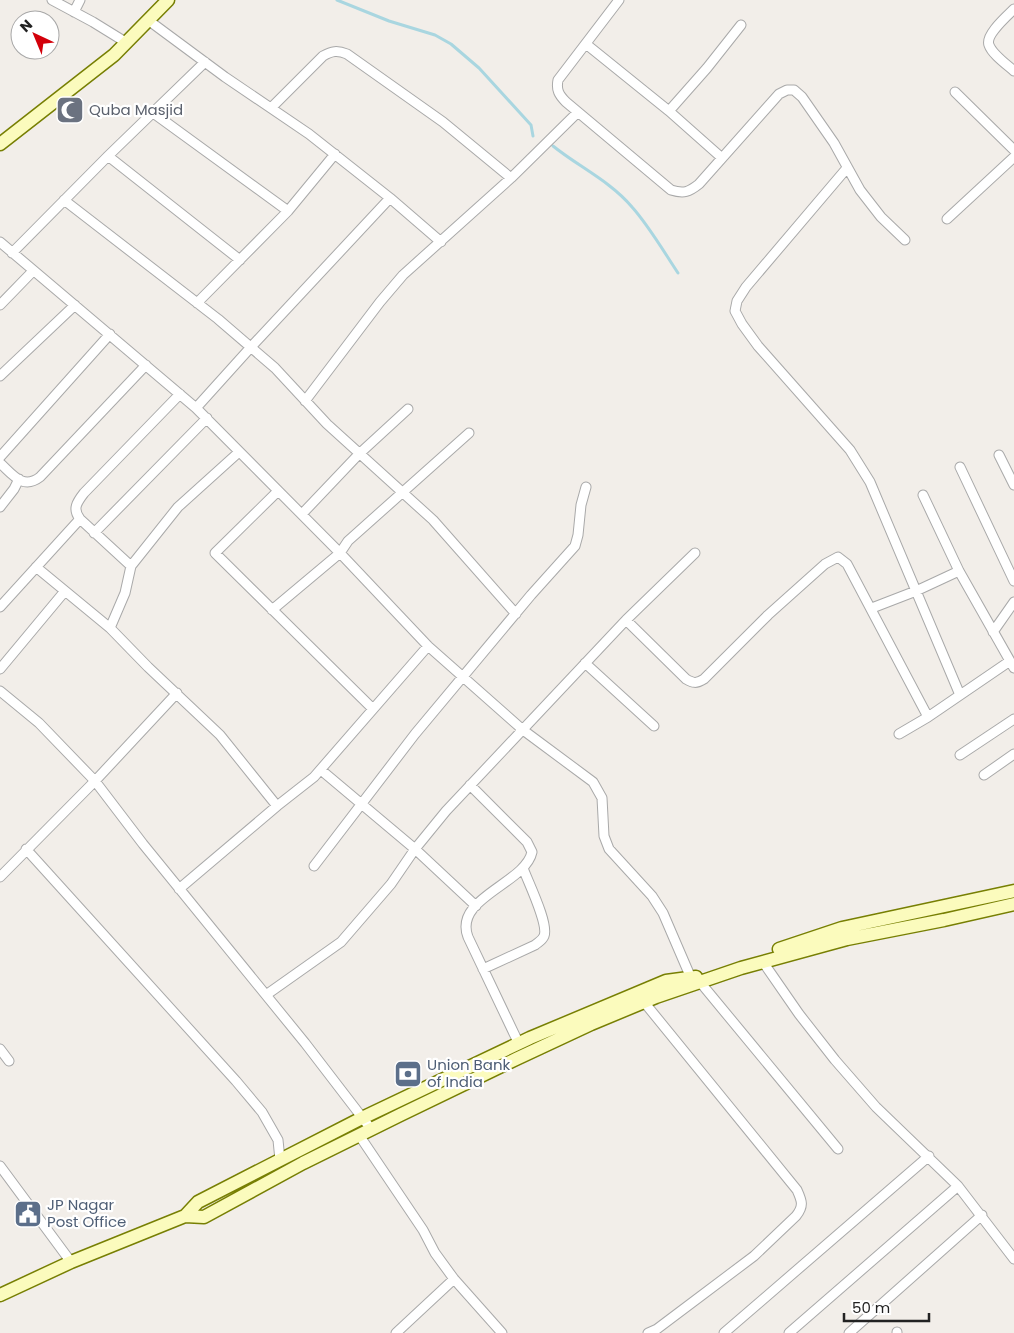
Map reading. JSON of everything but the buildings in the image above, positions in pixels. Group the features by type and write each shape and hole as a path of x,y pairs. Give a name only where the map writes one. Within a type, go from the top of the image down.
{"main road":[{"path":"0,144 127,43 168,0"},
{"path":"0,1295 71,1262 185,1216 204,1217 359,1135 516,1059 696,980 842,928 1014,891"},
{"path":"185,1216 198,1202 362,1118 519,1044 666,981 696,980 847,939 1014,904"}],"street":[{"path":"52,0 127,43"},
{"path":"74,12 80,0"},
{"path":"619,0 558,80 559,94 578,112 671,190 680,193 690,192 779,94 787,90 794,90 802,97 834,143 860,190 881,218 905,240"},
{"path":"1014,9 991,34 988,40 993,50 1014,71"},
{"path":"148,20 205,62 310,134 390,198 441,242"},
{"path":"669,110 707,68 741,26"},
{"path":"586,44 669,110 722,158"},
{"path":"271,108 323,56 338,50 347,54 443,122 511,178"},
{"path":"12,253 152,112 205,62"},
{"path":"955,92 1014,150"},
{"path":"152,112 288,211"},
{"path":"305,401 380,302 403,275 511,178 578,112"},
{"path":"197,302 288,211 335,154"},
{"path":"108,156 240,260"},
{"path":"947,219 1014,156"},
{"path":"847,168 746,287 737,301 735,311 758,346 850,450 870,482 960,696"},
{"path":"196,408 390,198"},
{"path":"64,200 197,302 275,368 305,401 359,454 434,520 516,614"},
{"path":"0,242 207,418 340,552 428,646 523,730 593,782 602,798 604,836 609,850 652,896 663,913 696,980 838,1149"},
{"path":"0,305 33,271"},
{"path":"0,376 75,305"},
{"path":"0,457 110,334"},
{"path":"0,462 19,479 29,483 40,477 146,365"},
{"path":"130,566 94,533 76,514 75,509 84,493 180,394"},
{"path":"302,514 359,454 408,409"},
{"path":"94,533 207,418"},
{"path":"272,610 340,552 348,541 470,434"},
{"path":"110,628 125,594 130,566 178,507 239,452"},
{"path":"999,455 1014,485"},
{"path":"960,467 1014,581"},
{"path":"0,507 19,479"},
{"path":"314,866 415,734 575,546 581,505 586,487"},
{"path":"278,491 215,553 373,710"},
{"path":"899,734 1012,664 959,571 923,495"},
{"path":"0,607 80,518"},
{"path":"266,995 342,942 391,884 415,849 470,785 626,620 695,553"},
{"path":"626,620 686,679 693,683 698,683 768,615 831,560 838,557 847,564 872,608 928,717"},
{"path":"36,567 110,628 220,735 277,806"},
{"path":"872,608 916,591 959,571"},
{"path":"0,669 65,591"},
{"path":"993,632 1014,602"},
{"path":"179,889 314,777 428,646"},
{"path":"585,663 654,726"},
{"path":"0,691 39,723 95,781 371,1129"},
{"path":"0,877 95,781 177,693"},
{"path":"960,754 1014,719"},
{"path":"984,775 1014,754"},
{"path":"321,770 415,849 476,906"},
{"path":"470,785 530,847 532,852 530,859 523,868 476,906 465,924 465,930 519,1044"},
{"path":"26,849 262,1112 278,1140 280,1160"},
{"path":"484,968 535,945 542,940 544,935 544,920 523,868"},
{"path":"763,962 799,1014 835,1060 876,1107 958,1186 1014,1259"},
{"path":"644,1002 796,1190 801,1200 801,1209 789,1224 754,1256 657,1329 648,1333"},
{"path":"0,1049 9,1060"},
{"path":"359,1135 424,1230 435,1253 454,1279 502,1333"},
{"path":"724,1333 929,1156"},
{"path":"0,1166 71,1262"},
{"path":"788,1333 958,1186"},
{"path":"849,1333 982,1216"},
{"path":"396,1333 454,1279"}],"waterway":[{"path":"337,0 389,21 435,35 451,44 479,68 531,125 533,136"},
{"path":"553,146 614,189 632,207 678,273"}],"place":[{"name":"Quba Masjid","path":"70,110"},
{"name":"Union Bank of India","path":"408,1074"},
{"name":"JP Nagar Post Office","path":"28,1214"}]}
